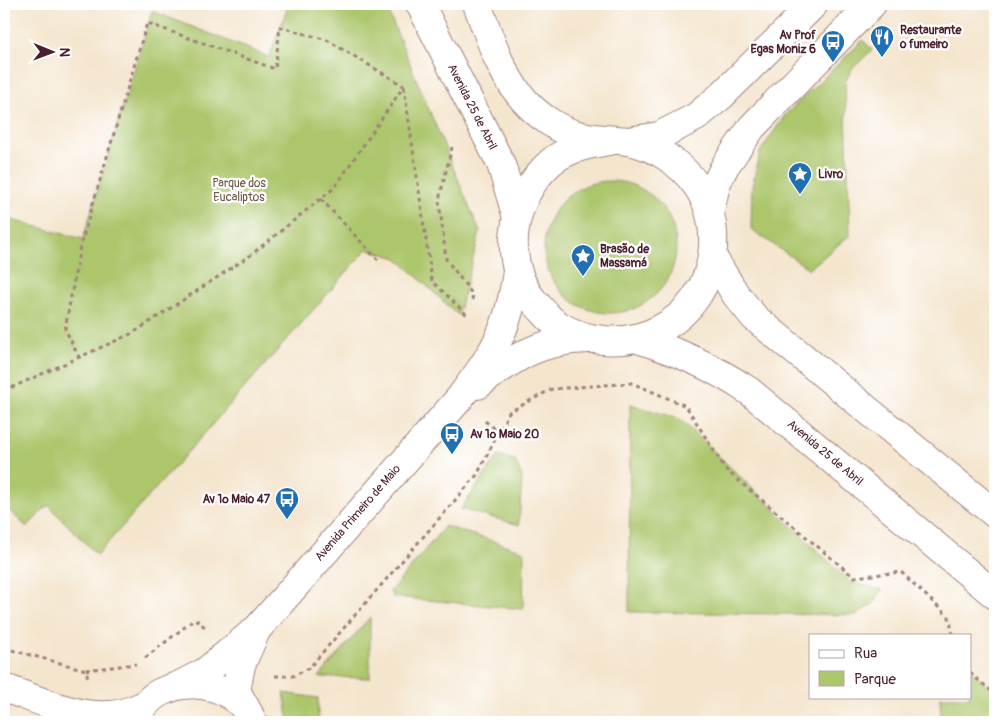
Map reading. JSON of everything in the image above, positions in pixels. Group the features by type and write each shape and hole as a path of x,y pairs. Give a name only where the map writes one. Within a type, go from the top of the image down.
{"main road":[{"name":"Avenida 25 de Abril","path":"420,4 501,164 516,214"},
{"name":"Avenida 25 de Abril","path":"477,4 504,73 526,102 554,125 577,135 622,141 656,150 679,165 698,186 710,212 713,234 712,256 704,284 688,309 665,328 638,339 612,342 588,338 557,325 533,301 517,271 513,243 516,214 530,184 552,161 582,145 622,141"},
{"path":"622,141 659,136 696,117 721,96 814,4"},
{"path":"710,212 716,184 725,166 752,126 872,4"},
{"path":"712,256 736,295 755,318 995,514"},
{"path":"458,399 488,359 504,331 512,304 517,271"},
{"path":"458,399 507,363 535,348 562,339 588,338"},
{"name":"Avenida 25 de Abril","path":"638,339 681,353 715,368 749,391 995,596"},
{"name":"Avenida Primeiro de Maio","path":"4,688 91,718 124,713 138,714 159,692 205,672 258,628 458,399"},
{"name":"Avenida Primeiro de Maio","path":"252,721 236,691 241,665 258,628"},
{"path":"180,684 202,684 222,690 239,703 252,721"}],"path":[{"path":"79,357 64,329 80,247 147,23 275,69 280,27 327,40 404,86"},
{"path":"4,392 133,333 250,255 334,188 404,86"},
{"path":"404,86 432,281 469,317"},
{"path":"454,142 439,200 446,260 473,294 467,325"},
{"path":"321,199 378,260"},
{"path":"309,668 477,475 509,412 552,389 632,383 686,406 726,470 854,577 901,572 949,617 953,634"},
{"path":"458,399 499,432"},
{"path":"86,670 138,664 195,619"},
{"path":"972,675 995,694"}],"green space":[{"name":"Parque dos Eucaliptos","path":"289,4 385,4 480,232 458,315 397,258 367,249 97,555 48,505 27,527 4,506 4,218 83,239 152,11 269,57"},
{"path":"863,40 872,50 852,69 845,82 850,235 809,269 751,229 752,187 760,152 785,115"},
{"path":"610,181 623,182 635,186 657,200 671,222 675,234 675,260 671,272 657,294 635,308 623,312 610,313 597,312 585,308 563,294 549,272 545,260 544,247 545,234 549,222 563,200 585,186 597,182"},
{"path":"630,404 680,419 850,582 882,590 874,603 856,615 629,612"},
{"path":"498,456 515,460 522,477 519,525 461,509"},
{"path":"445,526 524,551 523,609 393,597 390,592"},
{"path":"370,617 370,678 319,677"},
{"path":"972,671 995,693 995,722 941,722 940,698 972,698"},
{"path":"284,693 318,698 318,722 289,722"}],"place":[{"name":"Restaurante o fumeiro","path":"882,58"},
{"name":"Av Prof Egas Moniz 6","path":"833,63"},
{"name":"Livro","path":"800,195"},
{"name":"Brasão de Massamá","path":"583,277"},
{"name":"Av 1º Maio 20","path":"452,455"},
{"name":"Av 1º Maio 47","path":"287,520"}]}
